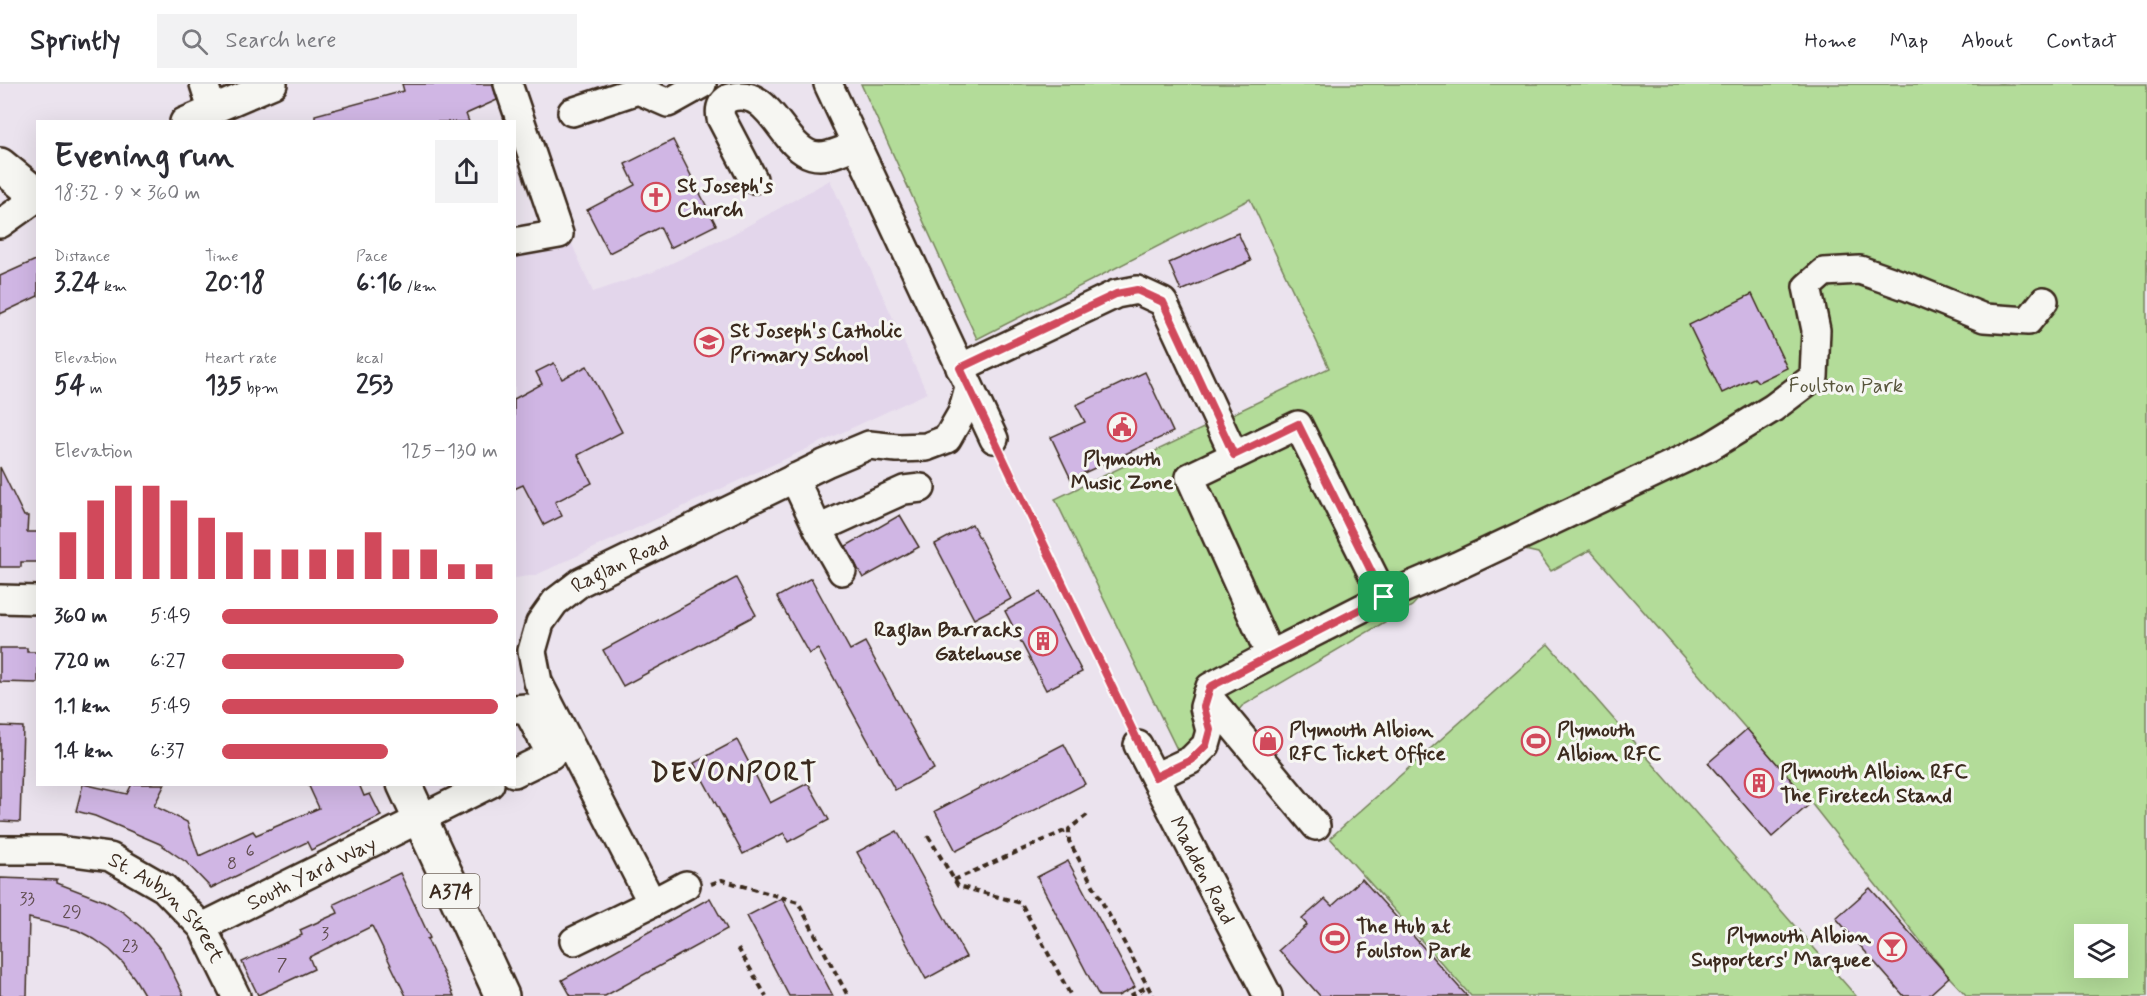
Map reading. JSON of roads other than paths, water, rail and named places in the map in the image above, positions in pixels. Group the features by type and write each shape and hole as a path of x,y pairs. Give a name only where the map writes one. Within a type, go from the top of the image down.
{"main road":[{"path":"0,165 36,194"},
{"name":"A374","path":"405,786 448,885 502,996"}],"street":[{"path":"186,120 208,97 273,84"},
{"path":"508,84 559,234 516,242"},
{"path":"572,112 638,90 668,102 702,84"},
{"path":"828,84 994,439"},
{"path":"753,179 720,110 723,103 739,94 750,93 765,103 799,146 810,154 829,155 856,145"},
{"path":"0,224 36,197"},
{"path":"1155,777 1191,760 1206,745 1210,730 1204,707 1210,687 1384,597 1457,566 1711,446 1773,408 1814,377 1816,330 1807,287 1824,272 1860,270 1984,318 2028,321 2044,301"},
{"path":"965,378 1116,294 1137,290 1163,302 1234,455"},
{"name":"Raglan Road","path":"652,903 538,682 532,651 540,623 555,602 581,582 794,478 868,445 926,447 947,439 962,413 965,378"},
{"path":"1270,655 1190,477 1298,424 1384,597"},
{"path":"794,478 842,571"},
{"path":"819,529 904,490 921,488"},
{"path":"0,599 36,600"},
{"path":"1207,695 1316,826"},
{"path":"516,709 526,708 551,755 516,771"},
{"name":"Madden Road","path":"1138,745 1268,996"},
{"name":"South Yard Way","path":"202,927 486,786"},
{"name":"St. Aubyn Street","path":"0,850 59,850 110,857 164,888 202,927 236,996"},
{"path":"574,941 686,885"}],"place":[{"name":"St Joseph's Church","path":"656,197"},
{"name":"St Joseph's Catholic Primary School","path":"709,342"},
{"name":"Plymouth Music Zone","path":"1122,427"},
{"name":"Raglan Barracks Gatehouse","path":"1043,641"},
{"name":"Plymouth Albion RFC Ticket Office","path":"1268,741"},
{"name":"Plymouth Albion RFC","path":"1536,741"},
{"name":"Plymouth Albion RFC The Firetech Stand","path":"1759,783"},
{"name":"The Hub at Foulston Park","path":"1335,938"},
{"name":"Plymouth Albion Supporters' Marquee","path":"1892,947"}],"district":[{"name":"DEVONPORT","path":"734,772"}],"park label":[{"name":"Foulston Park","path":"1846,385"}]}
